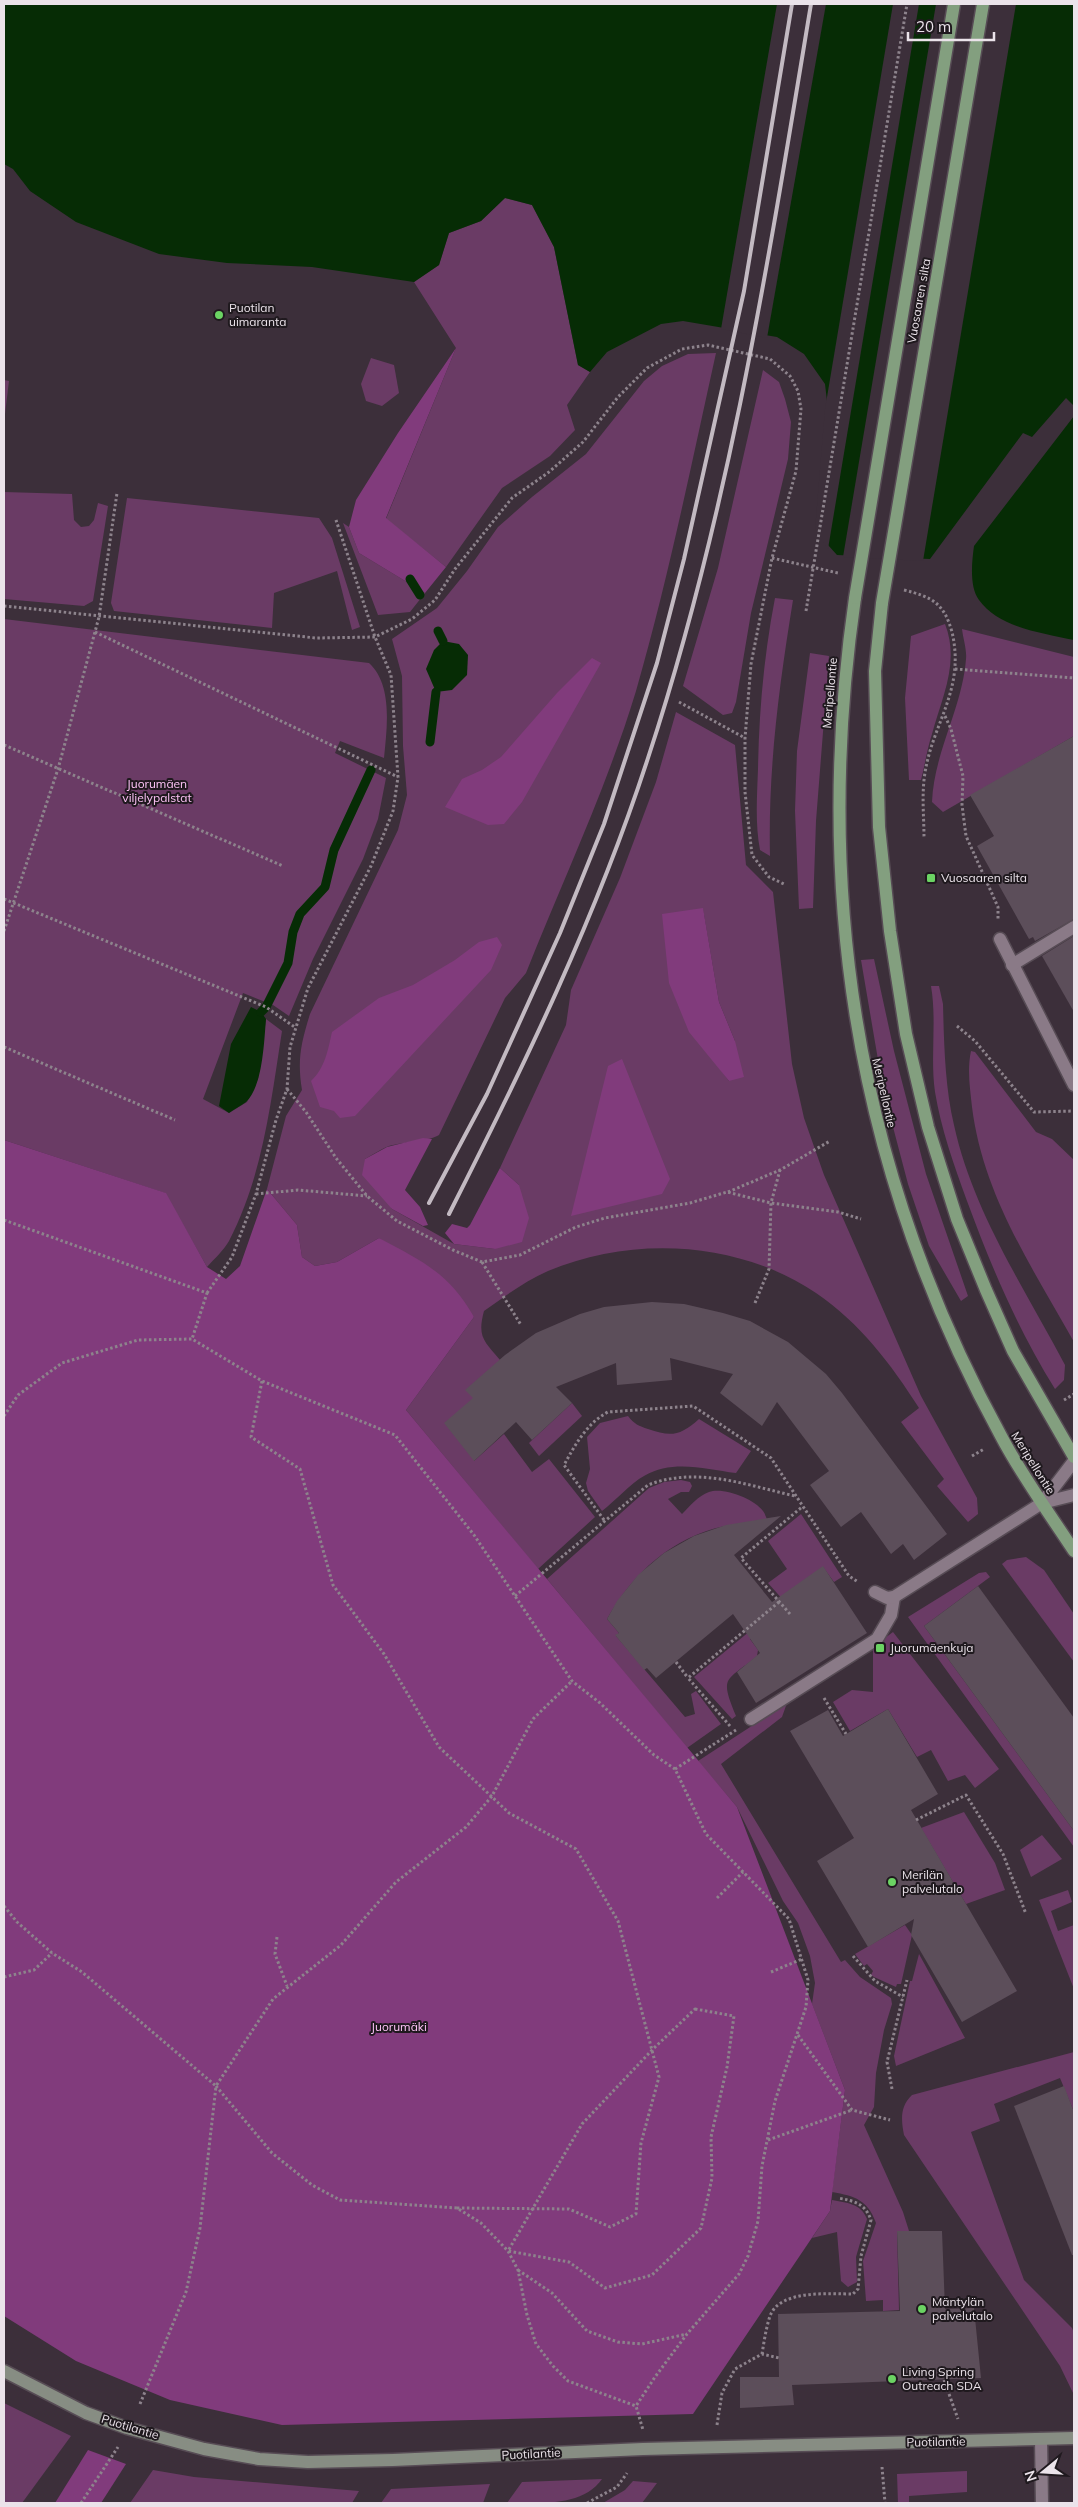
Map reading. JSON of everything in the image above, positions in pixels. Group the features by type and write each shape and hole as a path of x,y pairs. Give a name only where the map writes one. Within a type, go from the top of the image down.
{"main road":[{"name":"Vuosaaren silta","path":"855,598 954,4"},
{"name":"Vuosaaren silta","path":"983,4 882,603 875,671 879,827 890,931 906,1034 928,1127 957,1220 986,1290 1013,1351 1074,1457"},
{"name":"Meripellontie","path":"855,598 846,663 838,784 845,938 861,1054 880,1140 911,1239 937,1306 965,1367 1002,1438 1074,1551"}],"street":[{"path":"1012,965 1074,927"},
{"path":"1000,940 1074,1085"},
{"path":"1042,1503 1074,1461"},
{"path":"875,1592 887,1598 894,1597 1042,1503 1074,1495"},
{"path":"751,1719 877,1639 891,1615 894,1597"},
{"name":"Puotilantie","path":"4,2371 86,2413 127,2428 204,2449 259,2459 308,2462 374,2461 643,2449 1074,2438"},
{"path":"1041,2439 1042,2503"}],"path":[{"path":"806,612 907,4"},
{"path":"4,606 316,638 375,637 412,619 435,600 456,569 512,498 549,472 583,442 618,397 647,368 682,350 708,345 770,359 790,376 798,391 801,409 796,471 772,558 751,664 745,738 745,792 752,855 769,877 784,884"},
{"path":"4,931 58,769 99,617 117,493"},
{"path":"192,1340 207,1293 232,1256 256,1194 276,1120 287,1089 290,1047 308,988 371,866 393,811 398,778 391,675 375,637 336,520"},
{"path":"772,558 845,575"},
{"path":"898,588 925,595 939,604 948,618 955,645 954,683 944,715 936,731 924,780 924,838"},
{"path":"95,632 398,778"},
{"path":"955,669 1074,678"},
{"path":"679,702 745,738"},
{"path":"944,715 951,729 963,776 962,804 966,836 998,907 1000,940"},
{"path":"4,745 283,866"},
{"path":"4,899 266,1006 296,1028"},
{"path":"957,1026 975,1041 1034,1112 1074,1112"},
{"path":"4,1047 175,1120"},
{"path":"287,1089 306,1112 336,1158 367,1196 398,1221 453,1250 482,1262 520,1255 576,1227 605,1218 690,1203 727,1192 780,1170 830,1141"},
{"path":"755,1303 769,1270 771,1203 780,1170"},
{"path":"256,1194 298,1190 367,1196"},
{"path":"727,1192 771,1203 838,1212 861,1219"},
{"path":"4,1220 207,1293"},
{"path":"482,1262 521,1325"},
{"path":"4,1416 18,1395 62,1363 138,1340 192,1340 262,1381 395,1435 474,1535 529,1620 572,1681 600,1703 654,1755 675,1768 706,1834 789,1919 808,1980 806,2007 775,2101 762,2166 758,2221 748,2256 739,2274 687,2334 654,2377 636,2406 638,2417 643,2425"},
{"path":"4,1906 17,1922 52,1953 82,1972 216,2086 272,2153 312,2186 340,2200 457,2208 569,2209 610,2227 636,2214 641,2143 659,2077 618,1922 576,1849 509,1813 439,1747 384,1654 333,1585 300,1469 251,1437 262,1381"},
{"path":"604,1520 564,1465 577,1441 600,1416 608,1412 693,1406 771,1458 849,1576 875,1592"},
{"path":"515,1596 648,1485 665,1478 685,1476 714,1477 795,1496"},
{"path":"790,1614 741,1558 802,1507"},
{"path":"688,1678 779,1602"},
{"path":"676,1662 734,1731"},
{"path":"140,2404 186,2292 200,2228 216,2086 273,1999 341,1945 396,1882 466,1827 492,1796 533,1718 572,1681"},
{"path":"822,1694 846,1734"},
{"path":"675,1768 751,1719"},
{"path":"916,1820 966,1796 1003,1854 1026,1914"},
{"path":"717,1898 743,1872"},
{"path":"277,1937 274,1954 287,1986"},
{"path":"4,1978 34,1970 52,1953"},
{"path":"853,1956 875,1981 903,1997"},
{"path":"771,1972 802,1958"},
{"path":"892,2089 887,2062 907,1980"},
{"path":"695,2009 734,2016 727,2067 711,2137 712,2178 701,2228 652,2275 605,2288 569,2262 508,2251 582,2124 653,2049 695,2009"},
{"path":"798,2035 852,2110"},
{"path":"768,2140 852,2110 890,2120"},
{"path":"762,2354 770,2314 779,2304 794,2296 853,2294 858,2289 861,2256 871,2220 865,2208 857,2201 838,2198"},
{"path":"457,2208 480,2223 508,2251 518,2270 527,2315 536,2344 553,2366 568,2381 636,2406"},
{"path":"518,2270 552,2294 587,2331 618,2342 642,2344 687,2334"},
{"path":"717,2426 722,2393 735,2369 762,2354 778,2358"},
{"path":"944,2380 958,2418"},
{"path":"81,2503 118,2448"},
{"path":"882,2467 885,2503"},
{"path":"587,2503 617,2487 627,2473"}],"green space":[{"path":"505,198 532,205 554,247 578,365 590,372 567,405 575,430 550,456 502,488 446,567 386,519 456,348 414,282 439,265 449,233 481,221"},
{"path":"456,348 386,518 446,567 425,593 359,553 349,527 356,500 398,433"},
{"path":"716,353 679,523 648,649 624,727 598,798 526,973 505,998 439,1135 429,1139 389,1146 365,1159 392,1209 454,1244 495,1249 519,1185 500,1168 566,1025 571,990 620,878 656,782 676,712 735,745 746,865 773,892 792,1064 804,1118 824,1175 921,1396 977,1498 978,1514 968,1522 937,1486 944,1479 901,1422 919,1408 886,1360 847,1317 816,1293 786,1276 754,1263 720,1254 685,1249 650,1248 615,1252 581,1259 539,1275 484,1311 481,1327 483,1338 500,1360 473,1398 474,1461 504,1434 532,1472 549,1459 595,1517 538,1569 406,1410 474,1317 379,1238 337,1262 315,1266 302,1257 297,1225 267,1189 286,1116 302,1090 301,1052 310,1014 398,830 407,795 403,746 402,676 392,639 437,608 467,571 498,527 586,454 644,381 662,366 688,354","holes":["703,909 719,1002 735,1041 729,1081 717,1065"]},
{"path":"371,358 394,365 399,393 382,406 366,401 361,384"},
{"path":"763,370 779,382 785,399 791,422 788,459 751,613 736,702 732,713 723,715 683,686 718,568"},
{"path":"4,380 9,381 4,422"},
{"path":"4,492 72,494 74,520 81,527 89,526 94,520 98,503 108,506 93,601 84,606 4,599"},
{"path":"127,498 319,518 332,538 360,627 352,630 337,571 274,593 272,628 114,611 111,603"},
{"path":"343,523 349,527 359,553 425,593 410,612 378,615"},
{"path":"775,598 793,600 783,664 773,759 770,856 760,850 757,830 757,800 763,683"},
{"name":"Juorumäen viljelypalstat","path":"4,619 369,663 377,672 382,683 387,708 384,758 340,741 335,753 386,778 378,819 363,859 313,959 289,1016 273,1005 243,993 203,1099 229,1113 247,1102 258,1079 266,1019 282,1031 264,1138 250,1191 229,1241 207,1267 165,1193 4,1140"},
{"path":"945,624 951,652 948,679 930,740 921,780 909,780 905,698 911,636"},
{"path":"962,629 1074,657 1074,736 943,812 932,802 938,766 963,677 966,655"},
{"path":"810,653 829,656 816,821 813,908 799,909 795,811 797,751"},
{"path":"592,658 601,663 522,802 504,824 488,825 445,807 462,779 482,770 501,757 557,693"},
{"path":"703,908 719,1002 735,1041 744,1077 729,1081 689,1032 669,983 662,914"},
{"path":"497,937 502,945 491,970 355,1116 340,1118 334,1111 320,1107 311,1081 323,1065 332,1032 379,998 413,985 455,960 479,942"},
{"path":"874,959 894,1051 926,1174 968,1296 961,1301 929,1246 908,1184 883,1089 861,960"},
{"path":"931,986 939,986 943,1004 947,1081 954,1125 963,1157 974,1188 1001,1248 1065,1365 1064,1380 1055,1389 1017,1321 986,1250 948,1147 935,1092 933,999"},
{"path":"971,1051 975,1052 1036,1132 1052,1139 1074,1160 1074,1342 1011,1229 987,1170 978,1139 972,1107 969,1072"},
{"path":"622,1059 670,1179 662,1194 571,1216 608,1066"},
{"path":"423,1138 432,1139 405,1190 420,1207 428,1225 423,1226 392,1209 362,1175 365,1159 387,1147"},
{"name":"Juorumäki","path":"4,1140 166,1193 207,1267 226,1279 240,1266 267,1189 297,1225 302,1257 315,1266 337,1262 379,1238 421,1262 444,1279 455,1289 474,1317 406,1410 737,1807 845,2090 830,2211 693,2414 282,2425 170,2400 76,2361 4,2316"},
{"path":"500,1168 519,1185 529,1218 522,1242 495,1249 454,1244 445,1233 452,1224 467,1228 470,1225"},
{"path":"572,1403 582,1416 539,1456 529,1443"},
{"path":"628,1416 642,1427 669,1434 681,1432 699,1419 751,1451 736,1473 689,1467 666,1468 655,1471 634,1483 602,1511 588,1491 586,1483 590,1469 587,1437 600,1423"},
{"path":"681,1480 690,1482 692,1486 689,1492 681,1492 668,1499 682,1514 701,1496 709,1492 723,1491 753,1502 763,1511 768,1521 730,1525 706,1531 671,1548 642,1572 617,1602 607,1619 619,1633 616,1636 685,1717 695,1714 691,1694 696,1691 721,1724 687,1748 547,1579 649,1488 664,1482"},
{"path":"801,1514 842,1577 834,1582 823,1567 793,1611 768,1583 787,1569 768,1541"},
{"path":"1026,1557 1044,1570 1074,1614 1074,1662 1002,1564 1007,1560"},
{"path":"986,1572 990,1577 924,1626 1074,1831 1074,1847 908,1617 979,1573"},
{"path":"778,1608 750,1639 758,1650 757,1656 729,1680 727,1686 728,1693 736,1716 732,1719 694,1677"},
{"path":"893,1632 999,1769 975,1788 965,1775 948,1781 931,1750 917,1757 888,1709 850,1731 833,1702 852,1690 873,1692 873,1647"},
{"path":"787,1703 782,1717 721,1764 841,1962 845,1960 860,1977 891,1998 892,2004 884,2030 876,2073 874,2107 864,2125 903,2212 909,2231 897,2232 899,2310 883,2311 883,2300 866,2301 863,2261 876,2223 873,2215 860,2200 832,2192 845,2090 812,2004 815,1983 810,1956 798,1923 783,1901 737,1807 698,1761"},
{"path":"964,1812 995,1863 1005,1890 966,1904 921,1828"},
{"path":"1042,1835 1062,1859 1031,1877 1020,1850"},
{"path":"1068,1890 1072,1902 1051,1911 1058,1931 1074,1925 1074,1989 1039,1900"},
{"path":"905,1925 912,1935 901,1984 897,1984 896,1987 871,1975 873,1971 867,1964 864,1966 855,1954"},
{"path":"919,1954 965,2038 896,2066 894,2056 910,1981 912,1981"},
{"path":"1074,2052 1074,2112 1060,2078 994,2104 1000,2121 971,2132 1024,2280 1072,2328 1074,2333 1074,2395 1060,2366 904,2135 902,2119 905,2104 912,2095"},
{"path":"832,2200 857,2207 867,2219 856,2257 857,2282 848,2287 841,2281 837,2232 812,2238 830,2211"},
{"path":"4,2403 71,2436 22,2503 4,2503"},
{"path":"88,2450 126,2464 101,2503 55,2503"},
{"path":"153,2470 194,2477 359,2491 352,2503 130,2503"},
{"path":"967,2471 967,2492 909,2496 909,2503 898,2503 897,2474"},
{"path":"602,2479 584,2495 572,2499 546,2503 507,2503 522,2482"},
{"path":"633,2481 657,2483 642,2503 603,2503 625,2490"},
{"path":"490,2484 483,2503 381,2503 391,2489"}],"shaded area":[{"path":"4,4 1074,4 1074,406 1066,398 1032,437 1023,433 930,559 837,555 828,545 829,418 825,384 804,354 777,337 683,321 661,324 607,352 590,372 578,365 554,247 532,205 505,198 481,221 449,233 439,265 414,282 312,267 227,263 159,254 76,222 30,191 13,169 4,164"},
{"path":"1074,416 1074,640 1022,628 998,617 979,600 972,581 972,574 974,546"},
{"path":"443,641 459,644 468,655 467,675 452,690 436,692 426,669 434,650"},
{"path":"251,1007 261,1012 266,1019 259,1075 252,1095 246,1102 229,1113 219,1106 231,1044"}],"pier":[{"path":"777,4 826,4 767,338 721,329"},
{"path":"893,4 919,4 828,549 815,530 825,409"},
{"path":"936,4 1016,4 923,561 843,557"}],"building":[{"path":"1074,736 1074,919 1035,941 1033,937 1029,939 977,846 994,836 970,795"},
{"path":"1074,936 1074,1012 1042,956"},
{"path":"652,1302 684,1304 723,1313 750,1321 788,1342 826,1374 842,1393 947,1534 914,1560 903,1544 891,1554 861,1512 841,1527 810,1485 829,1471 777,1402 762,1426 720,1393 733,1374 670,1358 672,1380 617,1385 616,1363 556,1387 572,1403 532,1440 516,1422 474,1461 444,1423 473,1398 465,1390 505,1355 536,1333 580,1314 604,1307"},
{"path":"781,1516 734,1555 772,1602 823,1566 867,1633 756,1703 737,1672 760,1653 733,1614 656,1678 647,1668 644,1670 615,1635 619,1633 607,1619 617,1601 638,1575 664,1553 694,1536 726,1525"},
{"path":"978,1586 1074,1718 1074,1831 924,1626"},
{"name":"Merilän palvelutalo","path":"888,1709 938,1794 911,1810 1017,1991 962,2022 911,1935 914,1919 868,1947 817,1861 854,1838 790,1731 828,1710 843,1736"},
{"path":"1064,2086 1074,2112 1074,2255 1072,2255 1014,2106"},
{"name":"Mäntylän palvelutalo","path":"897,2231 942,2231 945,2309 974,2308 981,2378 792,2385 794,2405 740,2408 740,2377 779,2377 778,2314 900,2311"}],"waterway":[{"path":"410,579 420,595"},
{"path":"438,631 443,641"},
{"path":"430,742 436,692"},
{"path":"261,1012 266,1007 288,963 293,932 300,914 325,887 334,850 371,770"}],"railway":[{"path":"429,1203 487,1094 560,933 604,824 657,663 684,559 744,291 792,4"},
{"path":"449,1214 505,1102 558,989 606,875 628,817 677,666 702,572 744,384 811,4"}],"place":[{"name":"Puotilan uimaranta","path":"219,315"},
{"name":"Vuosaaren silta","path":"931,878"},
{"name":"Juorumäenkuja","path":"880,1648"},
{"name":"Merilän palvelutalo","path":"892,1882"},
{"name":"Mäntylän palvelutalo","path":"922,2309"},
{"name":"Living Spring Outreach SDA","path":"892,2379"}]}
